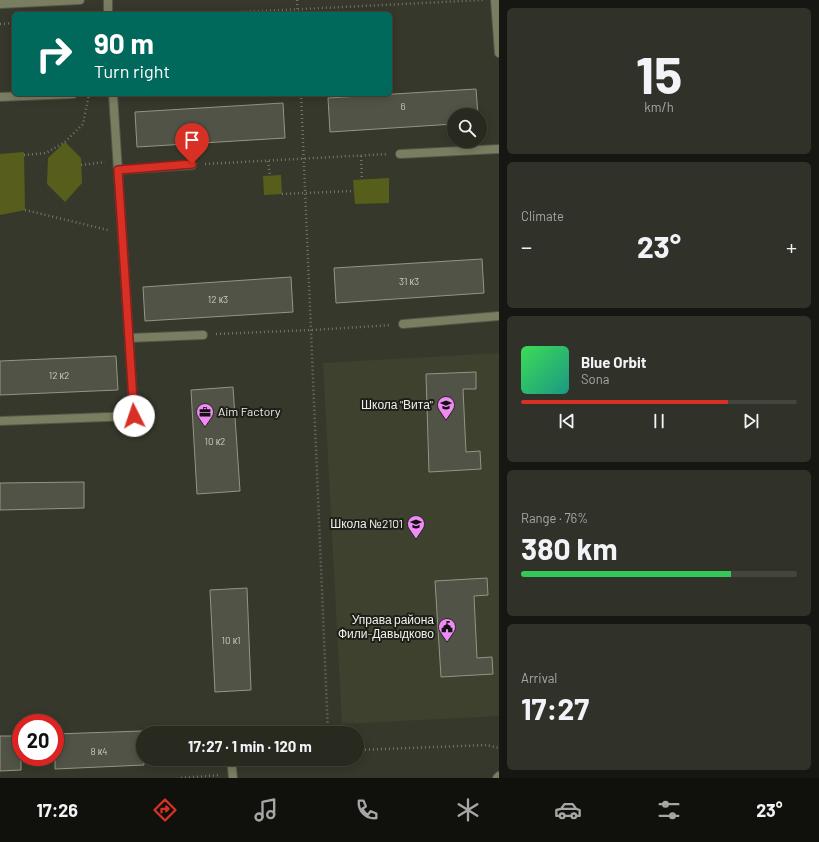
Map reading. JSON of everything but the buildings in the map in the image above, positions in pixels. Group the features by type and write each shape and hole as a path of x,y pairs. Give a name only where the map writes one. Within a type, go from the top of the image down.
{"street":[{"path":"0,4 80,0"},
{"path":"108,0 108,12"},
{"path":"495,0 499,53"},
{"path":"0,97 24,96"},
{"path":"0,421 134,416 113,96"},
{"path":"400,154 499,149"},
{"path":"118,170 192,164"},
{"path":"403,324 499,316"},
{"path":"129,338 203,335"},
{"path":"232,766 233,776"}],"path":[{"path":"297,0 298,12"},
{"path":"240,12 484,0"},
{"path":"0,24 12,23"},
{"path":"24,155 46,153 65,142 83,124 89,96"},
{"path":"301,96 328,726"},
{"path":"192,164 400,154"},
{"path":"361,156 362,180"},
{"path":"81,165 117,161"},
{"path":"268,161 270,176"},
{"path":"282,194 354,191"},
{"path":"25,210 122,233"},
{"path":"203,335 403,324"},
{"path":"364,750 487,745 499,748"},
{"path":"180,778 233,776"}],"shaded area":[{"name":"Школа №2101","path":"499,353 499,716 342,724 323,363"}],"green space":[{"path":"65,142 81,158 82,183 65,202 47,184 48,158"},
{"path":"24,152 25,210 0,215 0,154"},
{"path":"281,175 282,194 264,195 263,176"},
{"path":"389,178 389,203 355,204 353,180"}],"place":[{"name":"Школа \"Вита\"","path":"446,420"},
{"name":"Aim Factory","path":"205,427"},
{"name":"Школа №2101","path":"416,539"},
{"name":"Управа района Фили-Давыдково","path":"447,642"}],"route":[{"path":"134,416 118,170 192,164"}]}
